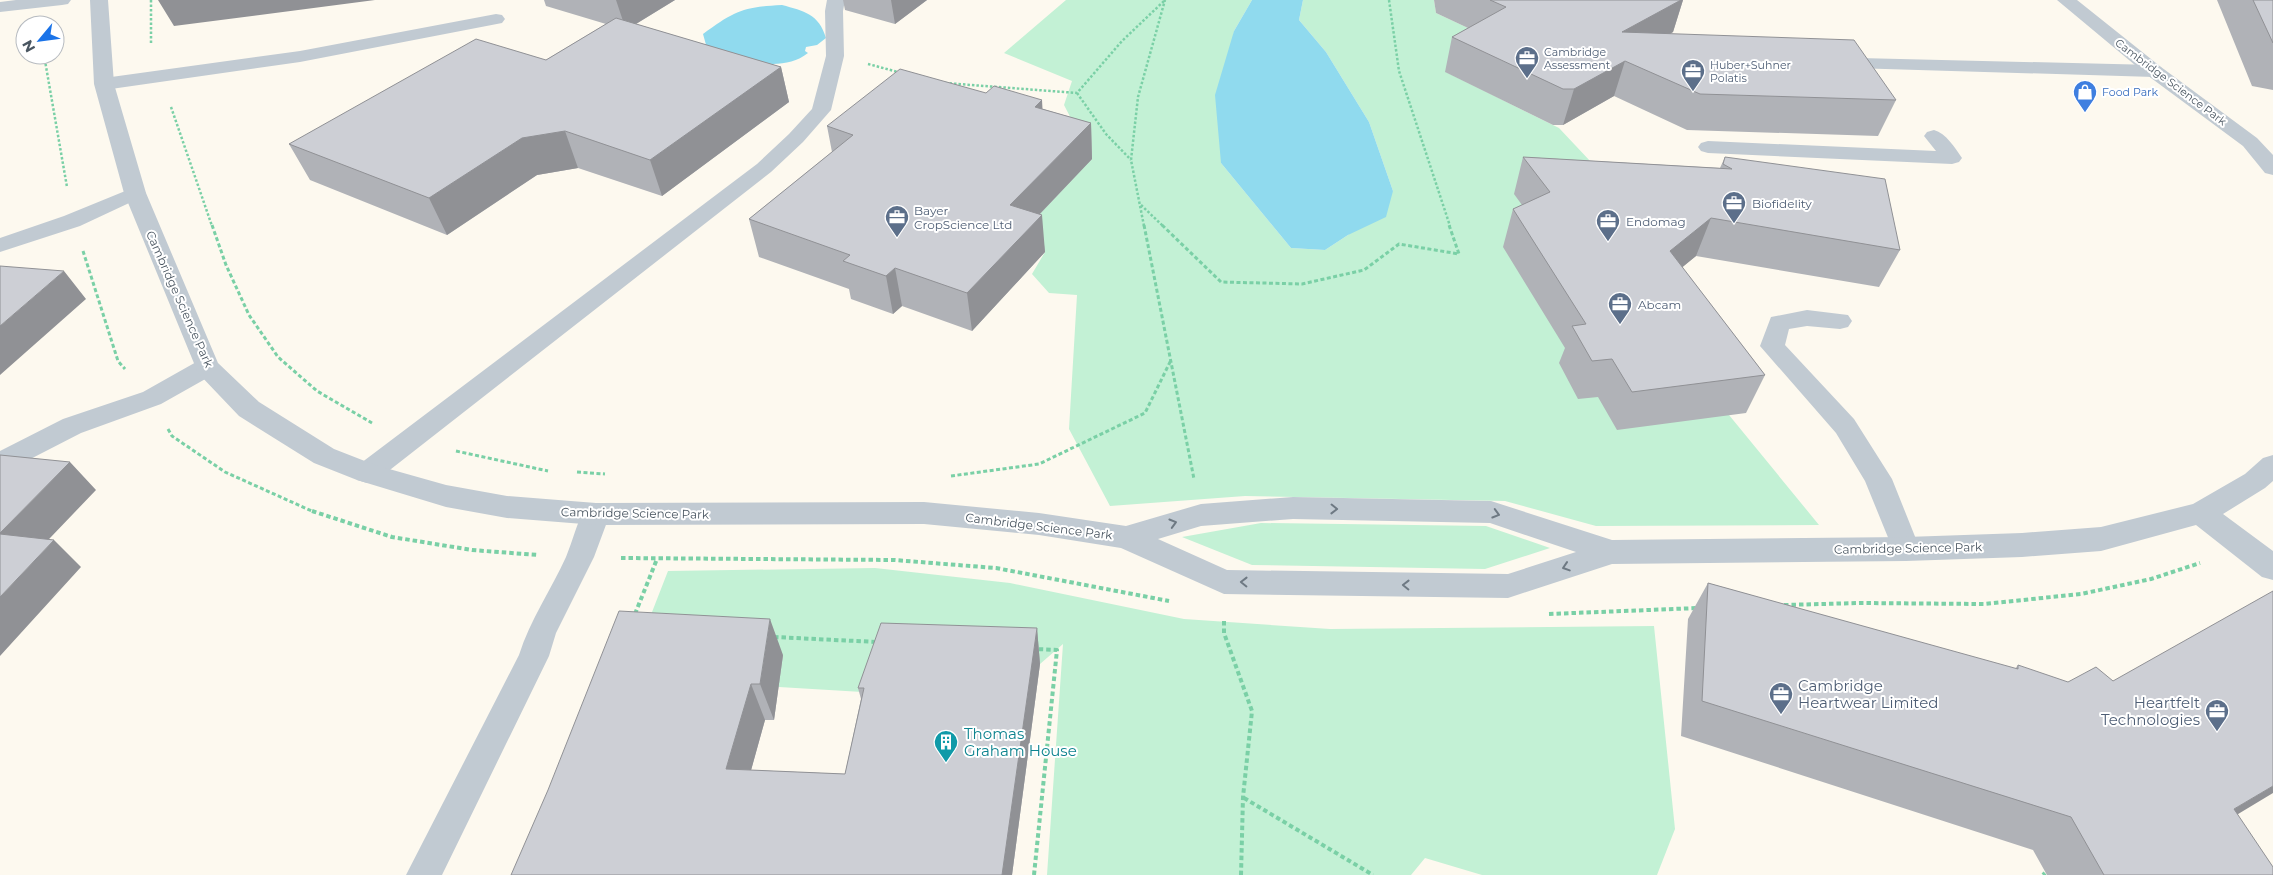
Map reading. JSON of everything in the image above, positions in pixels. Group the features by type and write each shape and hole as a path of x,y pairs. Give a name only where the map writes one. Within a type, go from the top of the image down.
{"street":[{"name":"Cambridge Science Park","path":"98,0 104,84 135,193 207,367 249,410 324,456 367,473 446,496 507,507 596,514 924,513 1039,524 1126,537 1224,582 1508,586 1612,552 2022,546 2101,539 2201,513 2255,481 2273,465"},
{"name":"Cambridge Science Park","path":"2066,0 2154,71 2250,142 2273,168"},
{"name":"Cambridge Science Park","path":"1126,537 1201,515 1293,508 1491,512 1612,552"},
{"path":"2201,513 2273,568"}],"lane":[{"path":"0,7 62,0"},
{"path":"367,473 764,168 796,138 821,110 835,56 834,11 836,0"},
{"path":"104,84 160,78 329,53 496,19"},
{"path":"1859,64 2154,71"},
{"path":"1708,147 1952,158 1934,136"},
{"path":"0,245 72,220 135,193"},
{"path":"1840,321 1807,318 1779,323 1772,346 1845,426 1878,479 1906,549"},
{"path":"0,463 72,426 152,398 207,367"},
{"path":"424,875 534,656 541,633 580,557 596,514"}],"path":[{"path":"1077,93 1122,41 1165,0"},
{"path":"1165,0 1138,96 1131,160 1201,515"},
{"path":"1141,205 1221,282 1302,284 1364,270 1399,244 1458,254 1399,71 1388,0"},
{"path":"835,56 906,74"},
{"path":"942,82 1077,93"},
{"path":"1077,93 1106,134 1131,160"},
{"path":"942,478 1039,464 1145,413 1171,360"},
{"path":"632,622 657,559"},
{"path":"1224,582 1224,633 1252,711 1243,797 1242,875"},
{"path":"768,637 887,642"},
{"path":"1027,648 1057,650 1034,875"},
{"path":"1243,797 1373,875"}],"shaded area":[{"path":"0,0 2273,0 2273,875 0,875"}],"green space":[{"path":"1066,0 1252,0 1234,31 1221,163 1291,248 1325,250 1348,235 1393,191 1369,122 1326,52 1299,20 1303,0 1434,0 1436,13 1498,42 1446,72 1559,128 1607,179 1598,397 1729,415 1819,525 1596,526 1505,501 1245,496 1110,506 1069,429 1077,295 1049,293 1032,274 1045,252 1014,220 1092,159 1064,105 1072,81 1004,53"},
{"path":"1261,523 1486,526 1550,548 1485,569 1252,565 1182,537"},
{"path":"875,568 1010,583 1184,619 1330,629 1654,626 1675,829 1657,875 1482,875 1425,858 1411,875 1047,875 1063,644 1040,664 879,693 779,687 638,648 668,571"}],"water":[{"path":"1252,0 1303,0 1299,20 1326,52 1369,122 1393,191 1386,217 1348,235 1325,250 1291,248 1221,163 1215,95 1234,31"},
{"path":"782,5 810,15 819,24 826,38 817,45 806,47 805,51 808,53 797,60 785,63 759,63 708,52 703,34 723,20 748,9"}],"building":[{"path":"1490,0 1681,0 1622,32 1854,40 1896,100 1700,94 1625,61 1574,89 1563,89 1452,37 1506,7"},
{"path":"2253,0 2273,0 2273,43"},
{"path":"616,18 781,67 650,160 565,131 522,138 429,198 289,144 476,39 546,60"},
{"path":"900,69 986,93 994,86 1042,100 1035,107 1091,123 1010,205 1042,215 967,293 895,268 886,276 843,261 850,255 749,219 853,135 827,126"},
{"path":"1523,157 1732,169 1723,164 1725,157 1885,179 1900,250 1711,218 1670,251 1765,375 1632,392 1612,359 1592,361 1572,326 1586,324 1513,209 1550,192"},
{"path":"0,266 64,271 0,326"},
{"path":"0,455 70,462 0,533"},
{"path":"0,534 54,540 0,597"},
{"path":"1708,583 2018,669 2018,665 2068,682 2096,667 2113,681 2273,591 2273,786 2234,809 2273,867 2273,875 2104,875 2071,817 1702,701"},
{"name":"Thomas Graham House","path":"619,611 770,619 760,684 751,684 726,769 845,774 864,688 858,688 881,623 1037,628 1002,875 511,875 548,790"}],"place":[{"name":"Cambridge Assessment","path":"1527,79"},
{"name":"Huber+Suhner Polatis","path":"1693,92"},
{"name":"Food Park","path":"2085,113"},
{"name":"Biofidelity","path":"1734,224"},
{"name":"Bayer CropScience Ltd","path":"897,238"},
{"name":"Endomag","path":"1608,242"},
{"name":"Abcam","path":"1620,325"},
{"name":"Cambridge Heartwear Limited","path":"1781,715"},
{"name":"Heartfelt Technologies","path":"2217,732"},
{"name":"Thomas Graham House","path":"946,763"}]}
